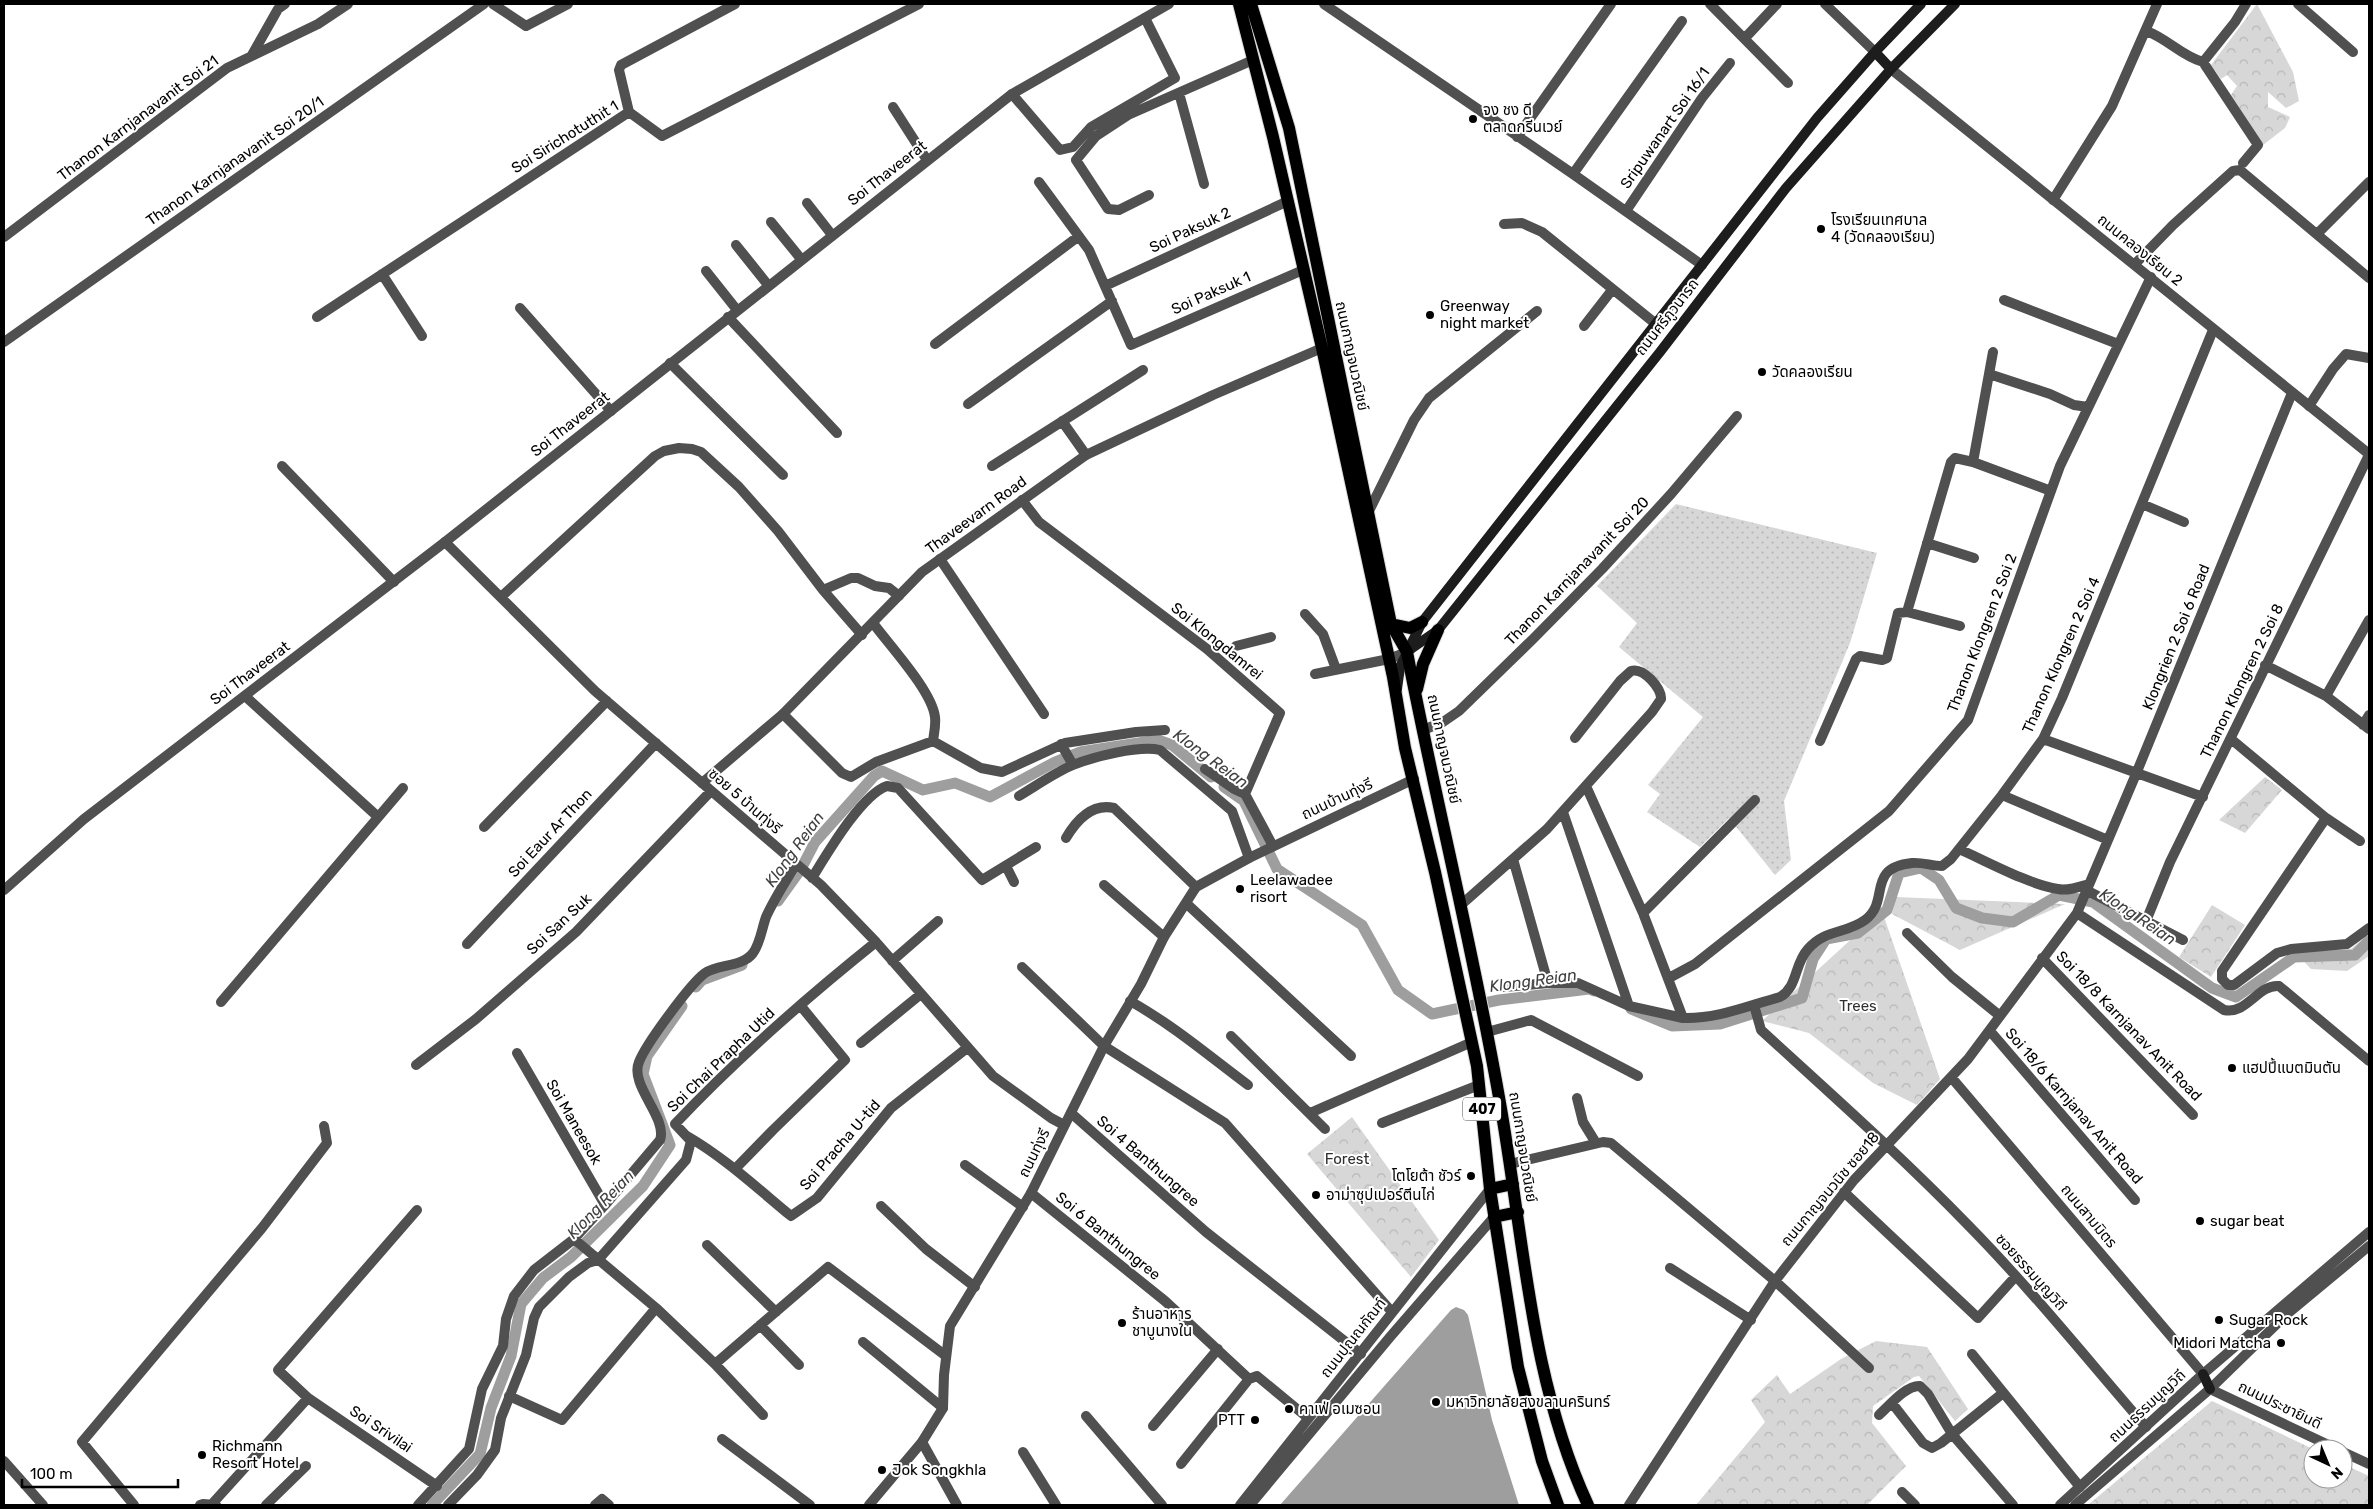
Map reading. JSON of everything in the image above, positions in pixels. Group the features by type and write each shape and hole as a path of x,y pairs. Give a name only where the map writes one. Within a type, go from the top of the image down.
{"main road":[{"name":"ถนนกาญจนวณิชย์","path":"1239,4 1288,201 1386,623 1407,652 1462,904 1486,1028 1518,1212 1541,1361 1558,1425 1575,1478 1588,1505"},
{"name":"ถนนกาญจนวณิชย์","path":"1252,4 1289,128 1368,512 1386,623 1389,659 1405,748 1414,779 1479,1085 1494,1218 1518,1367 1542,1461 1558,1505"},
{"name":"ถนนศรีภูวนารถ","path":"1396,694 1400,667 1422,622 1817,118 1875,52 1921,4"},
{"name":"ถนนศรีภูวนารถ","path":"1407,652 1438,630 1786,188 1891,69 1955,4"},
{"path":"1875,52 1891,69"},
{"path":"1628,359 1643,371"},
{"path":"1386,623 1410,628 1422,622"},
{"path":"1416,695 1423,664 1438,630"},
{"path":"1490,1189 1513,1184"},
{"path":"1494,1218 1518,1212"},
{"path":"2203,1374 2210,1389"}],"street":[{"path":"252,56 278,9 285,4"},
{"name":"Thanon Karnjanavanit Soi 21","path":"4,237 227,68 318,24 348,4"},
{"name":"Thanon Karnjanavanit Soi 20/1","path":"4,342 484,4"},
{"path":"493,4 526,26 568,4"},
{"path":"629,112 619,70 621,65 735,4"},
{"name":"Soi Sirichotuthit 1","path":"317,317 629,112 662,136 919,4"},
{"name":"Soi Thaveerat","path":"4,890 84,819 394,582 1012,94 1169,4"},
{"path":"1324,4 1626,210 1702,265"},
{"path":"1517,136 1611,4"},
{"path":"1710,4 1788,84"},
{"path":"1745,38 1776,4"},
{"path":"1825,4 1875,52"},
{"path":"2053,200 2112,106 2157,4"},
{"path":"2203,62 2235,22 2246,4"},
{"path":"2298,4 2353,52"},
{"path":"1012,94 1060,150 1073,148 1091,127 1174,78 1145,18"},
{"path":"1573,174 1682,21"},
{"path":"2146,31 2159,36 2190,58 2203,62 2258,145 2256,150 2243,163"},
{"path":"1149,195 1119,210 1108,209 1076,160 1081,152 1104,130 1128,115 1253,60"},
{"name":"Sripuwanart Soi 16/1","path":"1626,210 1702,98 1730,63"},
{"name":"ถนนคลองเรียน 2","path":"1891,69 2369,454"},
{"path":"1179,93 1204,184"},
{"path":"892,107 927,160"},
{"path":"2135,264 2173,225 2233,171 2240,170 2369,278"},
{"path":"968,404 1112,301 1089,250 1039,182"},
{"path":"2317,234 2368,187"},
{"name":"Soi Paksuk 2","path":"1105,286 1288,201"},
{"path":"807,203 832,235"},
{"path":"771,222 801,259"},
{"path":"1504,224 1522,223 1542,232 1656,324"},
{"path":"935,344 1079,236"},
{"path":"736,245 768,285"},
{"name":"Soi Paksuk 1","path":"1112,301 1131,345 1303,270"},
{"path":"706,271 737,310"},
{"path":"382,274 422,336"},
{"name":"Thanon Klongren 2 Soi 2","path":"1669,978 1695,964 1890,810 1968,720 2060,466 2151,277"},
{"path":"1584,326 1612,290"},
{"path":"2004,300 2118,344"},
{"path":"520,308 611,411"},
{"path":"1368,512 1414,420 1429,398 1537,312"},
{"path":"728,317 837,433"},
{"name":"Thanon Klongren 2 Soi 4","path":"1504,987 1548,983 1583,984 1629,1006 1683,1018 1702,1019 1754,1007 1780,997 1789,991 1802,957 1815,941 1826,934 1844,930 1868,918 1876,908 1881,881 1888,872 1911,863 1942,866 1959,850 2043,739 2062,698 2213,330"},
{"name":"Thaveevarn Road","path":"702,783 783,714 922,572 1086,455 1213,395 1322,348"},
{"path":"1973,462 1993,352"},
{"path":"2309,406 2333,369 2346,354 2369,358"},
{"path":"670,363 783,476"},
{"path":"992,466 1143,370"},
{"path":"1989,374 2050,394 2074,405 2088,407"},
{"name":"Klongrien 2 Soi 6 Road","path":"2078,912 2292,393"},
{"name":"Thanon Karnjanavanit Soi 20","path":"1423,730 1443,722 1459,711 1602,569 1692,470 1737,416"},
{"path":"1062,422 1086,455"},
{"path":"501,597 655,456 664,451 679,448 692,449 701,452 739,487 778,531 823,590 862,635"},
{"name":"Thanon Klongren 2 Soi 8","path":"2146,921 2170,862 2369,454"},
{"path":"1907,612 1950,464 1955,458 1973,462 2051,491"},
{"path":"282,466 394,582"},
{"name":"Soi Klongdamrei","path":"1022,500 1039,522 1207,649 1280,713 1245,794"},
{"path":"2142,504 2184,522"},
{"name":"ซอย 5 บ้านทุ่งรี","path":"445,542 607,701 812,878 876,942 993,1076 1064,1125"},
{"path":"1927,543 1974,558"},
{"path":"940,559 1044,714"},
{"path":"823,590 851,578 858,578 875,586 889,588 900,596"},
{"path":"1820,741 1855,660 1860,656 1886,659 1898,613 1907,612 1960,626"},
{"path":"1305,614 1323,634 1336,669"},
{"path":"2326,696 2369,620"},
{"path":"873,623 923,689 931,703 935,716 933,741"},
{"path":"1236,646 1271,637"},
{"path":"1314,674 1389,659 1407,652"},
{"path":"2265,665 2326,696 2366,727 2369,714"},
{"path":"1462,904 1563,812 1658,704 1662,696 1659,688 1640,671 1631,671 1575,738"},
{"path":"245,696 377,816"},
{"path":"484,828 607,701"},
{"path":"783,714 842,773 851,778 882,759 933,741 980,768 1002,772 1010,771 1038,754 1063,746 1136,732 1164,730"},
{"path":"2043,739 2203,797"},
{"path":"2231,739 2326,818 2360,841"},
{"name":"Soi Eaur Ar Thon","path":"467,944 656,743"},
{"path":"1063,746 1072,763"},
{"path":"1019,796 1072,763 1147,749 1160,750 1232,811 1249,858"},
{"path":"1066,838 1081,817 1103,807 1114,808 1196,888 1273,846 1245,794 1234,789 1205,769"},
{"name":"ถนนบ้านทุ่งรี","path":"1273,846 1414,779"},
{"path":"812,878 842,829 874,795 888,786 898,788 982,880 1036,848"},
{"path":"1586,786 1643,913 1683,1018"},
{"path":"221,1002 377,816 403,788"},
{"name":"Soi San Suk","path":"416,1065 476,1019 576,932 711,791"},
{"path":"2002,795 2108,840"},
{"path":"1643,913 1755,800"},
{"path":"1563,812 1629,1006"},
{"path":"2326,818 2222,971 2221,976 2226,983 2233,986 2277,953 2290,949 2347,944 2369,928"},
{"path":"1959,850 2057,889 2087,889 2183,940"},
{"path":"1513,859 1548,983"},
{"path":"418,1505 469,1449 482,1389 503,1346 506,1319 514,1296 534,1270 574,1239 658,1144 661,1130 640,1081 638,1064 690,988 705,973 742,961 752,955 766,918 796,864"},
{"path":"1006,866 1014,882"},
{"path":"1104,885 1164,936"},
{"name":"ถนนทุ่งรี","path":"869,1505 922,1442 943,1408 950,1326 1031,1194 1104,1046 1164,936 1196,888"},
{"path":"1187,904 1351,1056"},
{"path":"2078,912 2224,1010 2238,1009 2269,988 2279,986 2369,1061"},
{"name":"ถนนกาญจนวนิช ซอย18","path":"1629,1505 1752,1320 1775,1281 1844,1192 1886,1144 1951,1077 1990,1031 2042,958 2078,912"},
{"path":"892,961 938,921"},
{"path":"1907,933 1952,977 2000,1016"},
{"name":"Soi Chai Prapha Utid","path":"598,1260 686,1160 691,1141 674,1124 740,1058 876,942"},
{"name":"Soi 18/8 Karnjanav Anit Road","path":"2042,958 2194,1115"},
{"path":"1022,967 1104,1046 1225,1123 1392,1312"},
{"path":"860,1043 921,994"},
{"path":"1130,1001 1159,1017 1248,1085"},
{"path":"735,1169 846,1060 800,1005"},
{"name":"ซอยธรรมนูญวิถี","path":"1754,1007 1761,1030 1886,1144 1968,1224 2016,1276 2146,1427"},
{"path":"1486,1028 1531,1020 1638,1076"},
{"name":"Soi 18/6 Karnjanav Anit Road","path":"1990,1031 2135,1200"},
{"path":"1232,1036 1325,1129"},
{"path":"1310,1113 1470,1036"},
{"name":"Soi Pracha U-tid","path":"687,1136 735,1169 791,1216 817,1198 891,1108 967,1048"},
{"name":"Soi Maneesok","path":"517,1053 605,1205"},
{"name":"ถนนสามมิตร","path":"1951,1077 2203,1374"},
{"path":"1382,1123 1479,1085"},
{"path":"1577,1098 1583,1122 1596,1143"},
{"name":"Soi 4 Banthungree","path":"1071,1113 1206,1232 1370,1361"},
{"path":"134,1505 82,1442 262,1228 327,1143 324,1126"},
{"path":"1510,1164 1596,1143 1608,1142 1614,1144 1775,1281 1868,1368"},
{"path":"965,1165 1023,1207"},
{"name":"ถนนปุณณกัณฑ์","path":"1240,1505 1490,1189"},
{"path":"1844,1192 1978,1318 2016,1276"},
{"name":"Soi 6 Banthungree","path":"1031,1194 1165,1301 1249,1379"},
{"path":"881,1206 926,1249 975,1287"},
{"name":"Soi Srivilai","path":"417,1210 278,1370 308,1398 437,1486"},
{"name":"ถนนปุณณกัณฑ์","path":"1250,1505 1370,1361 1494,1218"},
{"name":"ถนนธรรมนูญวิถี","path":"2060,1505 2203,1374 2369,1232"},
{"path":"574,1239 656,1308 715,1364 763,1415"},
{"path":"707,1245 776,1312"},
{"name":"ถนนธรรมนูญวิถี","path":"2075,1505 2210,1389 2286,1315 2369,1246"},
{"path":"448,1505 491,1457 509,1396 526,1355 534,1318 539,1307 569,1277 588,1263 598,1260"},
{"path":"715,1364 828,1267 946,1356"},
{"path":"1670,1268 1752,1320"},
{"path":"509,1396 562,1420 656,1308"},
{"path":"760,1325 800,1364"},
{"path":"863,1342 943,1408"},
{"path":"1153,1426 1218,1349"},
{"path":"1972,1354 2080,1487"},
{"path":"1181,1464 1249,1379 1258,1376 1308,1418"},
{"path":"1879,1415 1912,1388 1920,1386 1928,1394 1952,1434 2013,1505"},
{"name":"ถนนประชายินดี","path":"2210,1389 2316,1439"},
{"path":"1892,1403 1928,1448 1937,1446 2003,1394"},
{"path":"200,1505 214,1504 308,1398"},
{"path":"1086,1416 1162,1505"},
{"path":"722,1439 810,1505"},
{"path":"922,1442 957,1505"},
{"path":"1023,1452 1056,1505"},
{"path":"2353,1457 2369,1464"},
{"path":"4,1461 43,1505"},
{"path":"266,1505 306,1466"},
{"path":"1902,1492 1916,1505"},
{"path":"595,1505 602,1499 609,1505"}],"green space":[{"path":"2257,4 2293,72 2299,101 2286,108 2268,92 2268,107 2290,117 2285,128 2263,145 2231,95 2237,86 2227,75 2221,79 2211,65"},
{"path":"1676,504 1877,553 1850,643 1784,801 1791,860 1775,875 1729,818 1700,847 1647,812 1660,794 1648,785 1703,717 1619,647 1637,623 1597,586"},
{"path":"2265,777 2282,790 2245,833 2219,820"},
{"path":"1896,897 2065,904 1960,950 1892,914"},
{"path":"2212,905 2245,925 2211,977 2179,957"},
{"name":"Trees","path":"1882,911 1940,1079 1917,1105 1873,1083 1809,1033 1762,1021"},
{"path":"2369,933 2369,956 2347,971 2311,969 2295,952 2351,949"},
{"name":"Forest","path":"1352,1117 1439,1240 1411,1277 1307,1154"},
{"path":"1876,1341 1927,1347 1968,1409 1955,1421 1919,1376 1914,1377 1873,1406 1872,1423 1906,1466 1867,1505 1696,1505 1765,1422 1751,1400 1777,1375 1790,1394 1841,1359"},
{"path":"2212,1401 2303,1444 2303,1489 2353,1489 2353,1469 2369,1476 2369,1505 2088,1505"}],"shaded area":[{"name":"มหาวิทยาลัยสงขลานครินทร์","path":"1456,1307 1464,1310 1468,1315 1492,1420 1519,1505 1280,1505 1451,1310"}],"waterway":[{"name":"Klong Reian","path":"778,901 801,869 815,842 874,776 882,771 923,790 955,783 990,797 1055,762 1080,752 1158,740 1172,745 1211,777"},
{"name":"Klong Reian","path":"1224,787 1244,801 1277,869 1362,925 1398,990 1432,1014 1499,1000 1589,989 1594,991"},
{"name":"Klong Reian","path":"1631,1009 1672,1026 1720,1024 1802,998 1813,959 1826,939 1858,933 1887,910 1899,873 1921,868 1939,880 1956,908 1982,918 2013,922 2059,895 2093,902 2212,988 2236,997 2294,957 2355,955 2369,941"},
{"name":"Klong Reian","path":"696,987 702,980 742,965"},
{"name":"Klong Reian","path":"432,1505 480,1454 491,1408 511,1356 521,1304 543,1278 571,1257 643,1186 670,1145 643,1074 647,1056 682,1006"}],"place":[{"name":"จง ชง ดี ตลาดกรีนเวย์","path":"1473,119"},
{"name":"โรงเรียนเทศบาล 4 (วัดคลองเรียน)","path":"1821,229"},
{"name":"Greenway night market","path":"1430,315"},
{"name":"วัดคลองเรียน","path":"1762,372"},
{"name":"Leelawadee risort","path":"1240,889"},
{"name":"แฮปปี้แบตมินตัน","path":"2232,1068"},
{"name":"โตโยต้า ชัวร์","path":"1471,1176"},
{"name":"อาม่าซุปเปอร์ตีนไก่","path":"1316,1195"},
{"name":"sugar beat","path":"2200,1221"},
{"name":"Sugar Rock","path":"2219,1320"},
{"name":"ร้านอาหาร ชาบูนางใน","path":"1122,1323"},
{"name":"Midori Matcha","path":"2281,1343"},
{"name":"มหาวิทยาลัยสงขลานครินทร์","path":"1436,1402"},
{"name":"คาเฟ่ อเมซอน","path":"1289,1409"},
{"name":"PTT","path":"1255,1420"},
{"name":"Richmann Resort Hotel","path":"202,1455"},
{"name":"Jok Songkhla","path":"882,1470"}]}
